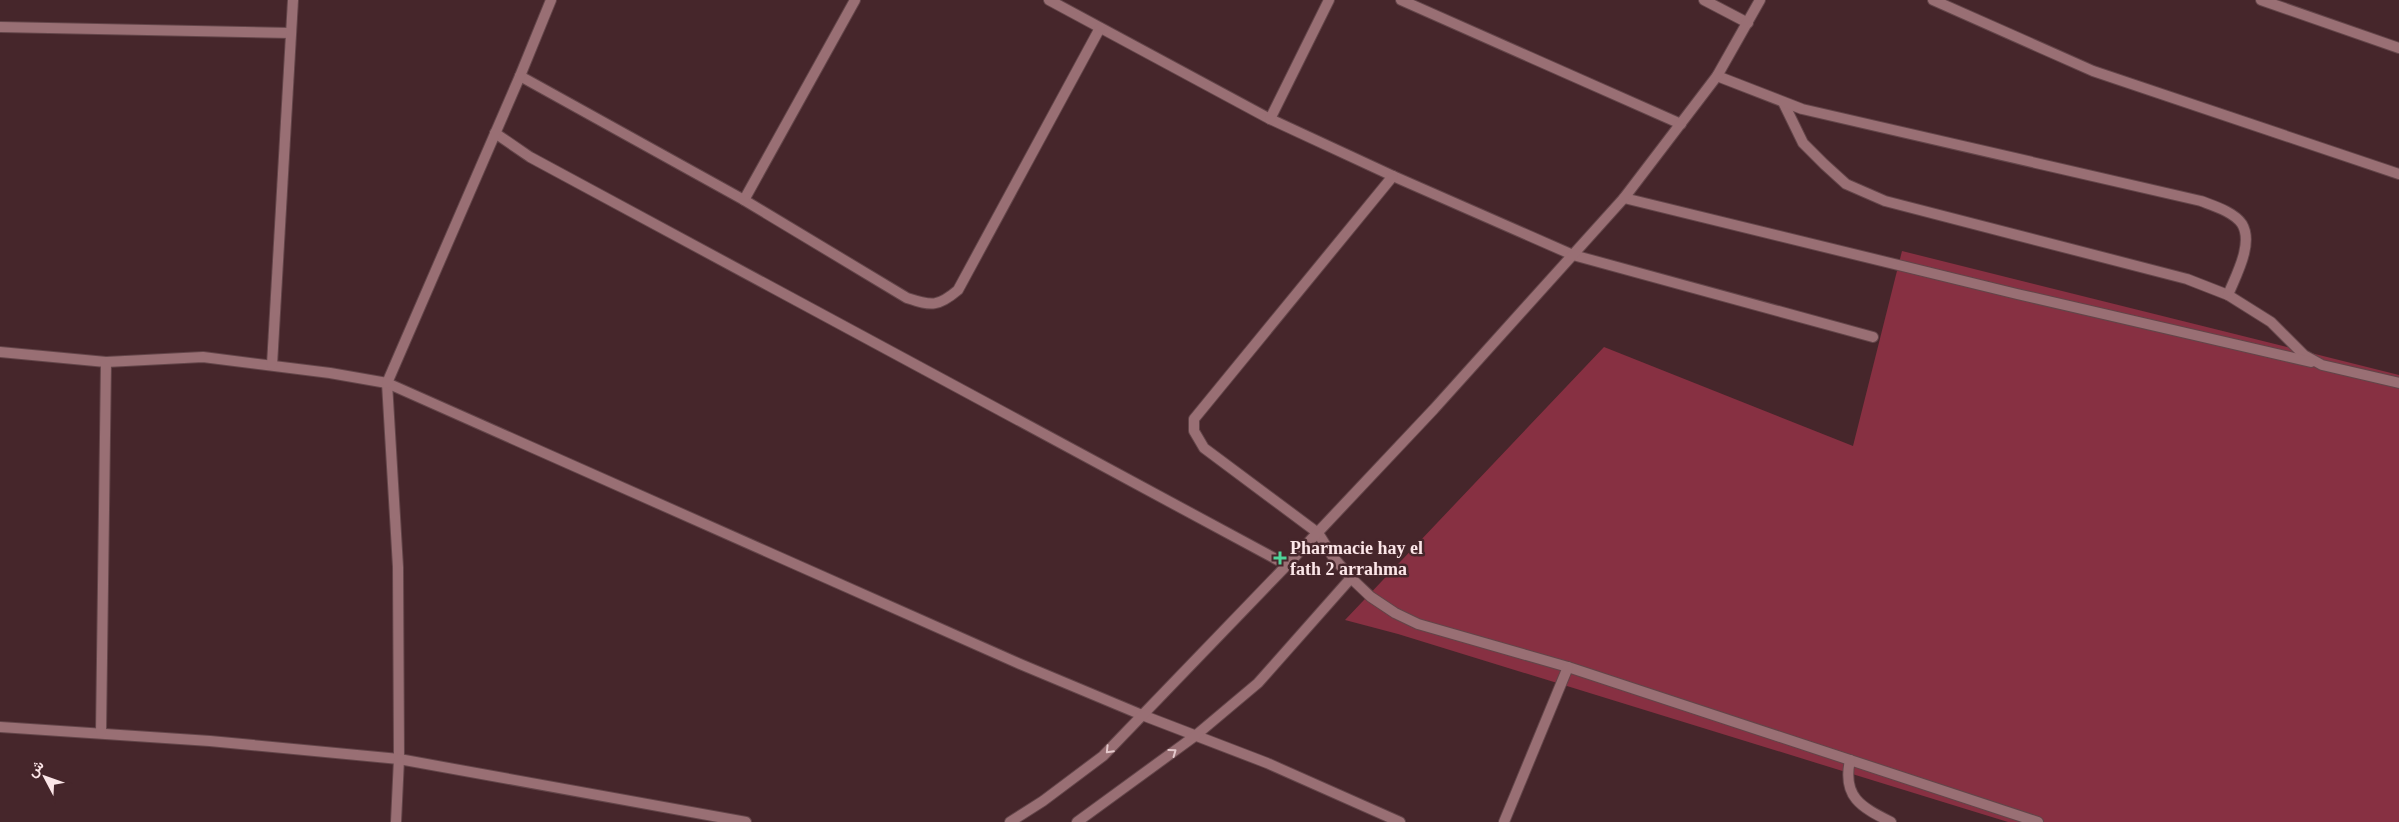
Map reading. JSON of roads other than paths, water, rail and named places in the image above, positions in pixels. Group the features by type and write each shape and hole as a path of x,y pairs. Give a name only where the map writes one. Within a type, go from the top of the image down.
{"street":[{"path":"272,365 293,0"},
{"path":"396,822 399,759 398,567 387,383 551,0"},
{"path":"744,200 855,0"},
{"path":"1048,0 1270,119 1393,176 1574,255 1874,337"},
{"path":"1270,119 1329,0"},
{"path":"1401,0 1681,124"},
{"path":"1704,0 1748,23"},
{"path":"1010,822 1043,801 1103,756 1318,533 1434,409 1624,198 1717,76 1760,0"},
{"path":"1933,0 2094,71 2399,174"},
{"path":"2261,0 2399,48"},
{"path":"0,27 290,33"},
{"path":"520,76 744,200 908,298 930,305 944,301 958,290 1100,28"},
{"path":"1717,76 1784,104 1948,144 2201,201 2224,210 2242,224 2246,240 2243,254 2228,295"},
{"path":"1784,104 1803,143 1846,184 1885,201 2187,279 2228,295 2271,322 2304,355 2322,365"},
{"path":"495,133 530,157 1287,565"},
{"path":"1393,176 1194,419 1194,431 1204,448 1318,533 1333,557 1371,597 1418,624 1568,667 2038,822"},
{"path":"1624,198 2017,294 2399,383"},
{"path":"0,352 106,362 203,357 272,365 387,383 1020,664 1142,715 1267,763 1400,822"},
{"path":"101,733 106,362"},
{"path":"1077,822 1195,736 1258,684 1351,578"},
{"path":"1504,822 1568,667"},
{"path":"0,727 101,733 399,759 746,822"},
{"path":"1850,760 1848,778 1852,795 1870,812 1891,822"}],"place":[{"name":"Pharmacie hay el fath 2 arrahma","path":"1280,558"}]}
